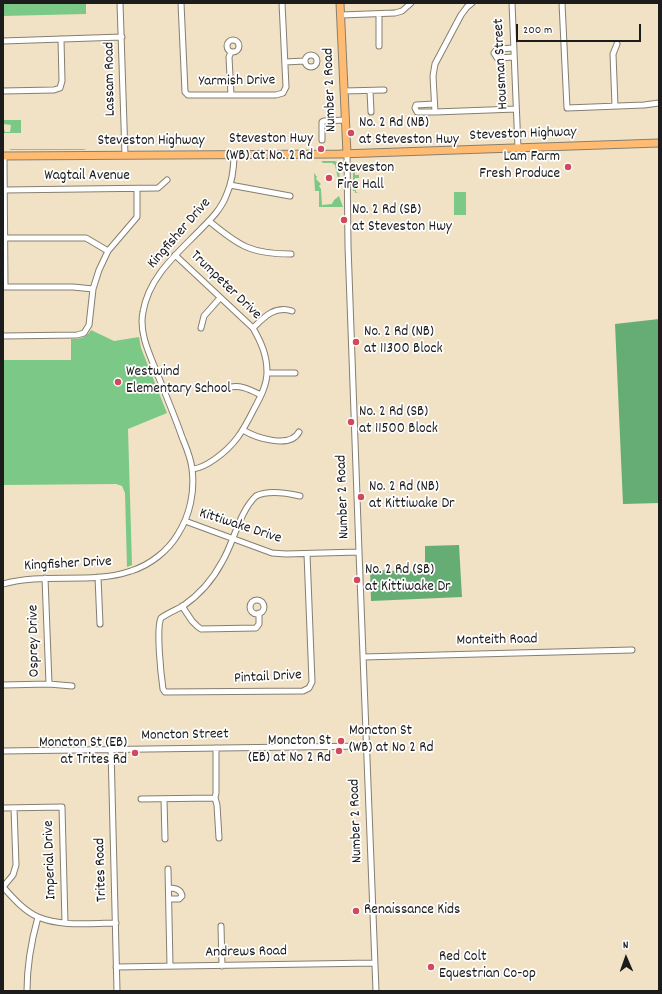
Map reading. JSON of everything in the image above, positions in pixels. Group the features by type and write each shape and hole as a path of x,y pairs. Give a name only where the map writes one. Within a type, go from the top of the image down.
{"main road":[{"name":"Number 2 Road","path":"340,3 347,154"},
{"name":"Steveston Highway","path":"4,156 347,154 659,143"}],"street":[{"name":"Lassam Road","path":"120,3 125,155"},
{"name":"Yarmish Drive","path":"181,3 185,92 188,95 276,95 284,92 286,87 285,62"},
{"path":"282,3 285,62 305,61"},
{"path":"341,16 399,12 411,3"},
{"path":"435,112 433,76 435,64 461,15 472,3"},
{"name":"Housman Street","path":"512,3 518,148"},
{"path":"562,3 567,108 650,105 659,103"},
{"path":"379,14 379,46"},
{"path":"3,41 122,37"},
{"path":"3,91 54,90 61,88 61,39"},
{"path":"615,106 614,54 617,44"},
{"path":"514,48 497,49 494,51 497,58 514,57"},
{"path":"230,95 229,57 231,52"},
{"path":"344,92 384,90"},
{"path":"370,91 370,112"},
{"path":"434,104 419,104 416,105 415,108 417,112 516,109"},
{"path":"322,140 322,122 345,120"},
{"name":"Kingfisher Drive","path":"3,584 19,580 98,577 129,572 152,561 163,552 176,537 185,521 192,494 193,470 179,428 147,349 143,332 143,313 148,294 157,277 175,255 209,221 226,198 233,173 234,154"},
{"name":"Number 2 Road","path":"347,154 348,246 376,991"},
{"path":"4,156 4,287 73,286 93,290"},
{"name":"Wagtail Avenue","path":"5,190 158,188 166,180"},
{"path":"230,185 290,196"},
{"path":"3,336 77,335 84,333 89,325 93,290 99,270 108,251 137,216 137,189"},
{"path":"209,221 233,240 248,248 274,254 291,254"},
{"path":"5,238 86,238 108,251"},
{"name":"Trumpeter Drive","path":"175,255 253,328 264,351 267,373 261,395 236,441 226,452 210,463 193,470"},
{"path":"201,328 204,316 220,298"},
{"path":"253,328 266,316 276,310 285,308 292,310"},
{"path":"267,373 295,373"},
{"path":"226,388 242,386 261,395"},
{"path":"243,430 256,437 274,440 291,439 296,437 299,432"},
{"path":"259,613 259,624 256,628 207,630 197,626 182,606 203,589 212,579 223,561 240,520 256,496 263,494 284,493 300,496"},
{"name":"Kittiwake Drive","path":"185,521 272,553 308,554 359,552"},
{"name":"Pintail Drive","path":"182,606 161,618 159,626 163,685 165,692 303,692 309,688 312,682 308,554"},
{"path":"98,577 100,624"},
{"name":"Osprey Drive","path":"3,684 49,684 45,578"},
{"name":"Monteith Road","path":"363,657 632,650"},
{"path":"49,684 72,686"},
{"name":"Moncton Street","path":"3,751 367,746"},
{"path":"216,748 215,798 218,805 219,838"},
{"name":"Trites Road","path":"111,749 117,991"},
{"path":"141,799 215,798"},
{"path":"164,799 165,839"},
{"name":"Imperial Drive","path":"3,808 62,807 65,923"},
{"path":"14,808 16,865 13,875 3,887 18,903 38,917 65,923 116,923"},
{"path":"168,869 170,966"},
{"path":"169,888 178,890 181,892 182,896 179,899 169,899"},
{"path":"27,991 28,960 38,917"},
{"path":"221,926 222,966"},
{"name":"Andrews Road","path":"116,967 375,963"}],"green space":[{"path":"3,3 86,3 86,14 3,16"},
{"path":"3,120 21,120 21,133 4,133 4,129 5,132 10,132 11,125 3,124"},
{"path":"9,149 84,149 86,150 11,150"},
{"path":"321,161 335,161 339,163 340,182 335,165 332,163 323,163"},
{"path":"353,164 359,167 355,167 355,175 359,175 359,178 355,178 356,188 359,188 356,192 359,192 355,193 355,191 353,191"},
{"path":"314,173 317,177 316,179 321,184 319,186 321,189 322,205 332,204 339,196 343,207 319,207 319,191 315,191"},
{"path":"454,192 466,192 466,215 454,215"},
{"path":"659,319 659,503 623,504 615,324"},
{"path":"91,330 114,341 139,337 141,348 167,413 128,429 132,565 127,567 125,493 122,486 116,484 3,485 3,360 71,360 71,339 82,338"},
{"path":"459,545 462,597 371,601 370,570 425,572 425,546"}],"place":[{"name":"No. 2 Rd (NB) at Steveston Hwy","path":"351,133"},
{"name":"Steveston Hwy (WB) at No. 2 Rd","path":"321,149"},
{"name":"Lam Farm Fresh Produce","path":"568,167"},
{"name":"Steveston Fire Hall","path":"329,178"},
{"name":"No. 2 Rd (SB) at Steveston Hwy","path":"344,220"},
{"name":"No. 2 Rd (NB) at 11300 Block","path":"356,342"},
{"name":"Westwind Elementary School","path":"118,382"},
{"name":"No. 2 Rd (SB) at 11500 Block","path":"351,422"},
{"name":"No. 2 Rd (NB) at Kittiwake Dr","path":"361,497"},
{"name":"No. 2 Rd (SB) at Kittiwake Dr","path":"357,580"},
{"name":"Moncton St (WB) at No 2 Rd","path":"341,741"},
{"name":"Moncton St (EB) at No 2 Rd","path":"339,751"},
{"name":"Moncton St (EB) at Trites Rd","path":"135,753"},
{"name":"Renaissance Kids","path":"356,911"},
{"name":"Red Colt Equestrian Co-op","path":"431,967"}]}
